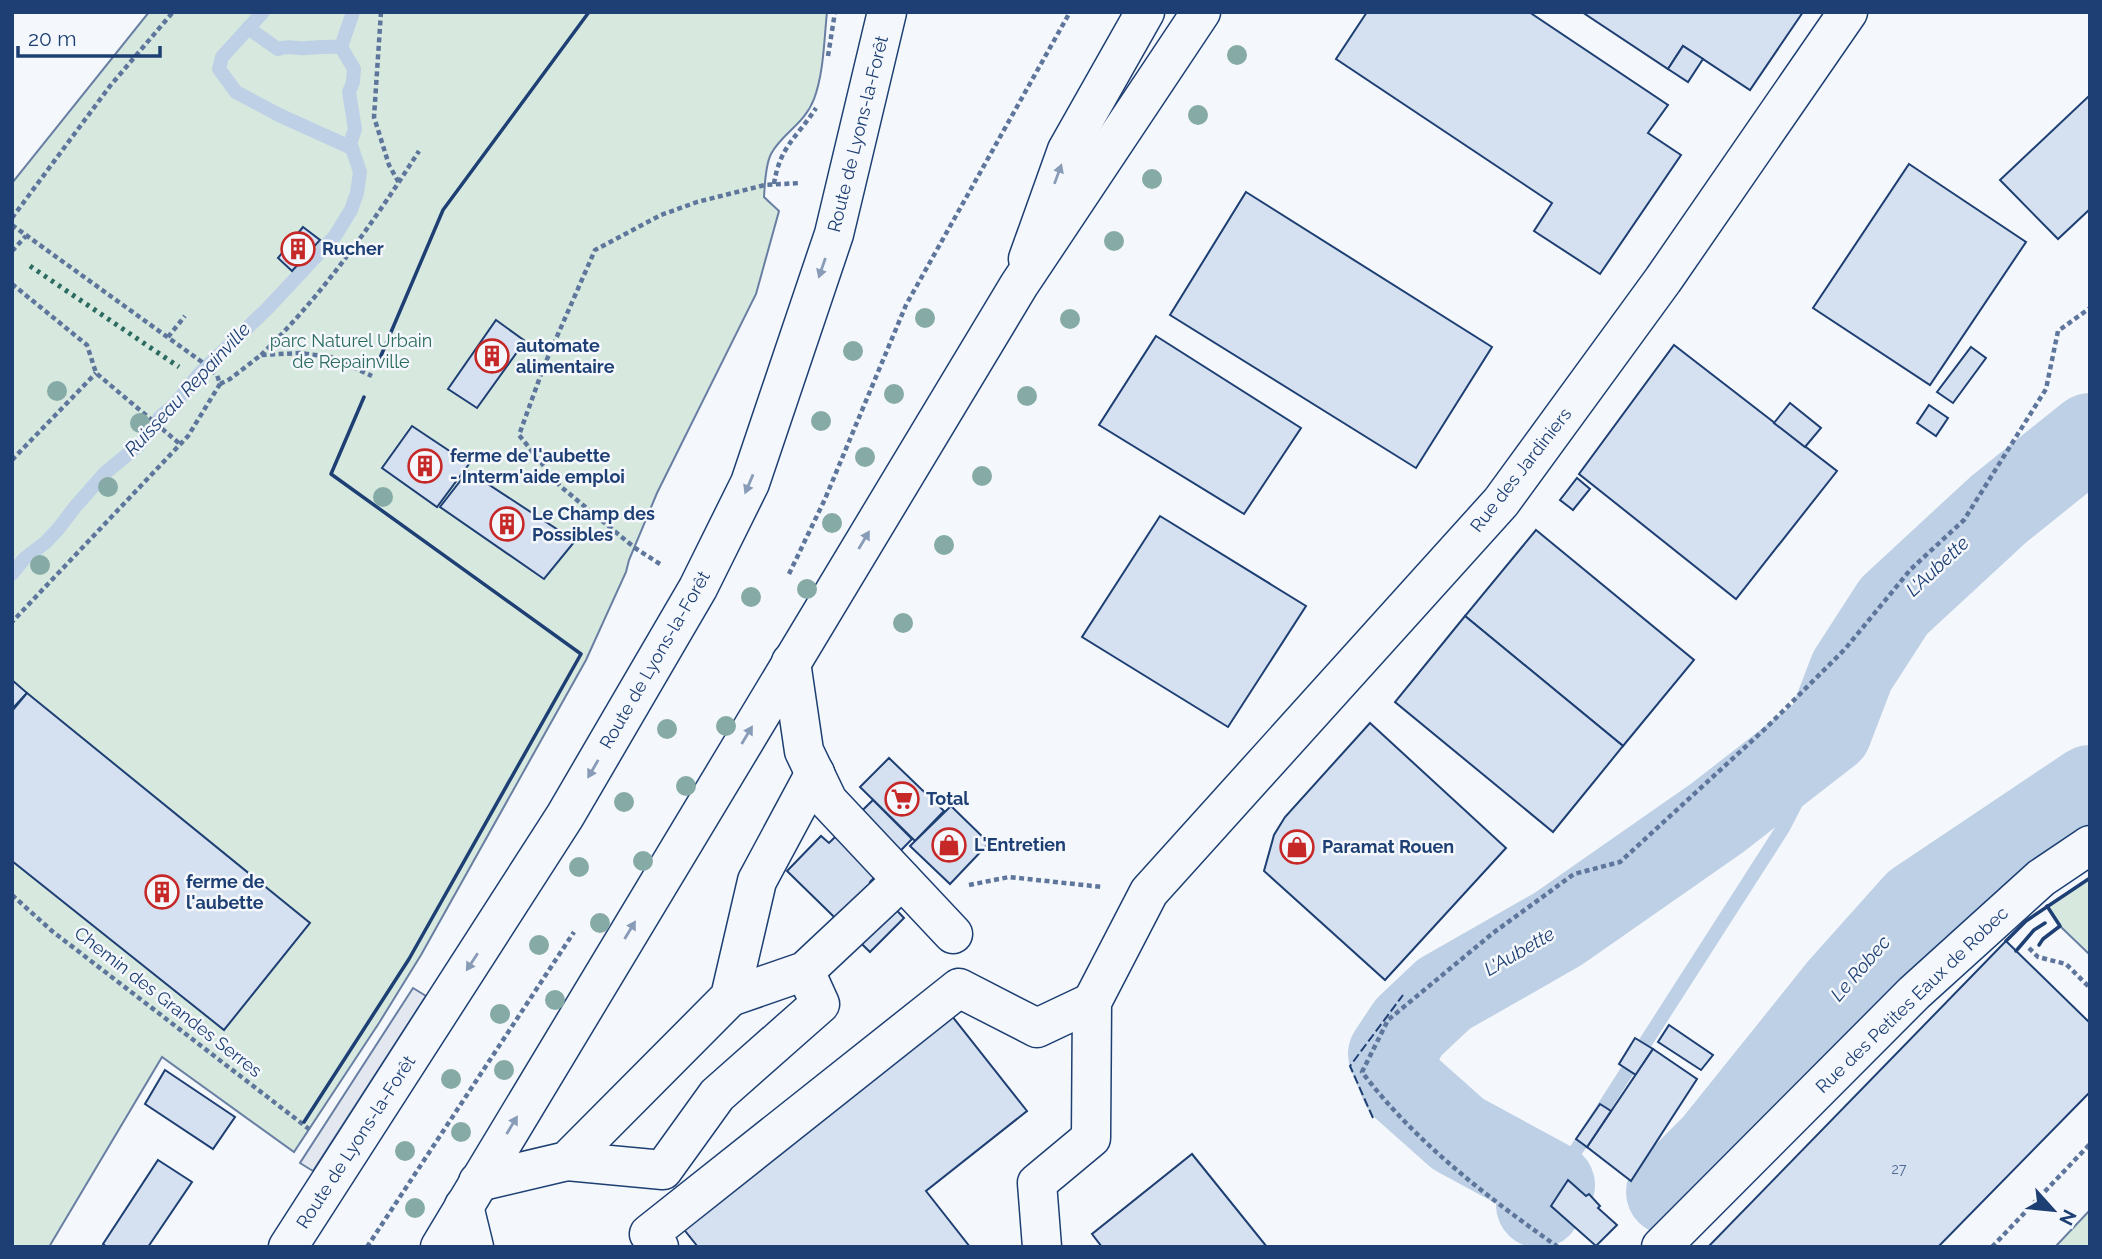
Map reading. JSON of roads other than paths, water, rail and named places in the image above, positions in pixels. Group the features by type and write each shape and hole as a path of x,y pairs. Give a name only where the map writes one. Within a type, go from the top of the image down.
{"main road":[{"name":"Route de Lyons-la-Forêt","path":"288,1247 565,816 698,588 750,483 834,234 887,12"},
{"path":"1019,285 1067,150 1145,12"},
{"path":"440,1247 1019,285 1201,12"},
{"name":"Rue des Jardiniers","path":"1093,1002 1149,892 1501,502 1663,281 1848,12"},
{"path":"791,662 804,751 828,801 953,934"},
{"path":"730,997 757,881 815,773"},
{"name":"Rue des Petites Eaux de Robec","path":"1661,1247 1914,993 2041,878 2090,845"},
{"path":"567,1161 730,997 805,971 914,892"},
{"path":"471,1194 567,1161 663,1170 717,1095 820,1004 805,971"},
{"path":"659,1247 649,1234 959,988 1037,1028 1093,1002 1091,1138 1037,1184 1042,1247"},
{"path":"471,1194 474,1247"}],"waterway":[{"name":"Ruisseau Repainville","path":"12,574 24,559 59,528 105,473 140,444 198,375 267,309 335,236 351,210 360,172 352,148 236,92 219,69 222,57 263,12"},
{"path":"349,147 355,129 349,92 354,69 341,47 353,12"},
{"path":"248,28 278,49 341,47"},
{"name":"L'Aubette","path":"1539,1205 1552,1185 1458,1134 1404,1086 1391,1054 1409,1027 1444,994 1558,929 1717,818 1829,731 1852,671 1894,606 1999,509 2090,436"},
{"name":"L'Aubette","path":"1552,1185 1783,828 1817,762 1829,731"},
{"name":"Le Robec","path":"1669,1192 1715,1146 1841,989 1917,904 2090,788"}],"place":[{"name":"Rucher","path":"298,249"},
{"name":"automate alimentaire","path":"492,356"},
{"name":"ferme de l'aubette - Interm'aide emploi","path":"425,466"},
{"name":"Le Champ des Possibles","path":"507,524"},
{"name":"Total","path":"902,799"},
{"name":"L'Entretien","path":"949,845"},
{"name":"Paramat Rouen","path":"1297,847"},
{"name":"ferme de l'aubette","path":"162,892"}],"park label":[{"name":"parc Naturel Urbain de Repainville","path":"351,351"}]}
